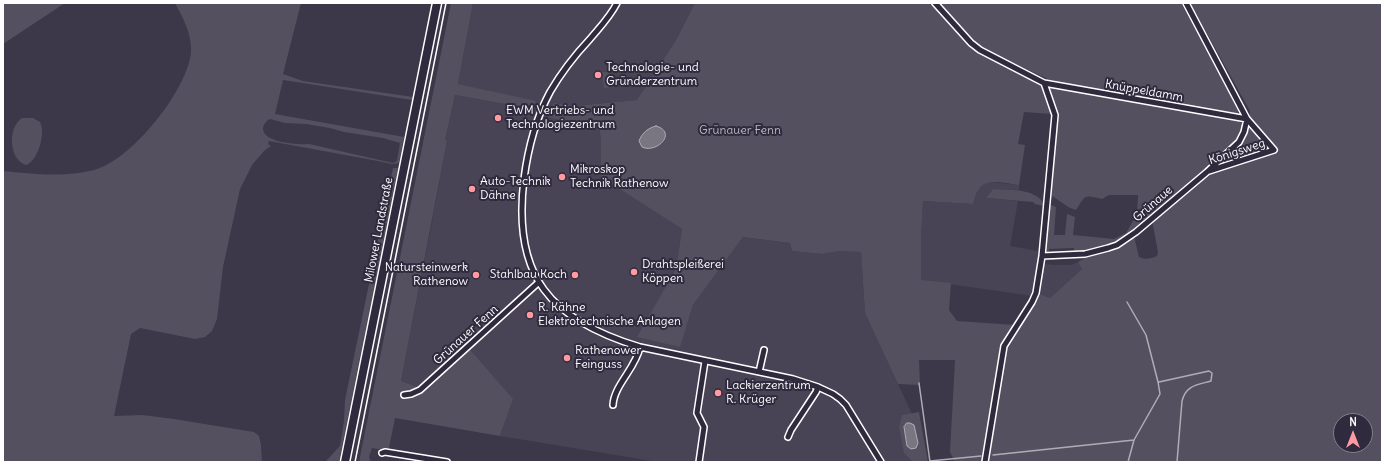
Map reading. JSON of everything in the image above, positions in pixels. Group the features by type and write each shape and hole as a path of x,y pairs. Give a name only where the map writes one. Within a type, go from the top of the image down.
{"main road":[{"name":"Milower Landstraße","path":"345,462 437,3"}],"street":[{"path":"617,3 604,24 573,59 554,85 537,120 531,139 523,186 522,230 529,262 539,282 549,296 562,309 578,321 599,333 640,347 806,382 833,394 846,405 881,462"},
{"name":"Knüppeldamm","path":"935,3 971,43 980,50 1044,83 1247,120"},
{"path":"1186,3 1247,120"},
{"path":"985,462 1004,346 1032,302 1036,293 1042,256 1055,115 1044,83"},
{"name":"Königsweg","path":"1207,172 1274,150 1247,120"},
{"name":"Grünaue","path":"1042,256 1085,254 1117,244 1136,232 1207,172 1239,142 1244,132 1247,120"},
{"name":"Grünauer Fenn","path":"404,395 420,390 539,282"},
{"path":"613,405 616,393 633,365 640,347"},
{"path":"759,372 764,350"},
{"path":"699,462 704,427 697,413 705,361"},
{"path":"788,437 818,387"},
{"path":"382,453 386,452 447,462"}],"shaded area":[{"path":"473,3 695,3 676,40 637,100 575,106 554,103 589,127 599,128 601,139 601,177 682,229 676,269 638,337 686,328 693,305 743,237 790,243 792,251 822,254 839,251 861,252 865,313 912,414 902,415 904,452 913,462 658,462 500,436 513,399 416,387 401,381 447,141 445,140 455,95 533,109 535,102 458,84"},
{"path":"656,126 662,129 665,133 663,141 654,148 642,147 639,141 644,133 650,128"},
{"path":"990,182 1019,185 1019,190 993,189 986,198 1018,201 1010,246 1038,251 1038,265 1033,296 921,280 923,201 973,204 978,189 985,183"},
{"path":"1078,262 1082,269 1050,298 1037,293 1042,264 1071,265"},
{"path":"907,423 914,425 918,443 916,448 911,449 907,446 904,427"}],"green space":[{"path":"3,3 65,3 3,44"},
{"path":"175,3 301,3 283,74 303,81 413,97 412,100 283,80 275,114 404,137 399,163 392,164 269,141 268,144 271,146 264,151 252,165 240,189 223,267 217,319 212,331 205,337 195,339 140,328 131,334 114,416 142,415 254,432 259,436 262,462 3,462 3,171 50,174 75,174 86,172 97,169 111,162 142,137 169,102 188,67 191,52 190,39 186,26","holes":["270,119 285,123 306,124 330,128 344,132 383,138 400,143 397,161 393,163 309,144 283,142 275,140 265,134 263,129 266,122"]},
{"path":"451,3 473,3 458,84 536,101 533,109 455,95 445,140 447,141 401,381 417,387 464,343 513,399 500,436 395,418 389,448 383,450 372,448 369,457 371,462 359,462"},
{"path":"695,3 932,3 969,46 979,53 1041,83 1052,114 1024,112 1018,144 1025,145 1019,185 998,182 987,183 978,190 973,204 923,201 921,280 951,283 949,310 957,321 1015,325 1002,345 983,462 955,462 950,452 955,360 919,360 920,385 898,384 865,313 861,252 839,251 822,254 792,251 790,243 743,237 693,305 680,347 637,337 676,269 682,229 601,177 601,139 599,128 548,117 554,103 575,106 637,100 676,40"},
{"path":"937,3 1181,3 1239,107 1238,113 1233,114 1124,96 1050,80 975,44"},
{"path":"1190,3 1382,3 1382,462 988,462 1005,346 1034,305 1037,293 1050,298 1082,269 1078,262 1090,255 1107,252 1134,236 1139,257 1148,259 1157,256 1158,252 1152,220 1220,164 1243,140 1249,125 1250,111"},
{"path":"602,72 610,72 612,87 604,88"},
{"path":"1049,86 1121,100 1235,119 1241,123 1243,128 1237,141 1205,171 1125,237 1108,246 1086,251 1074,252 1074,248 1049,249 1049,252 1047,252 1045,249 1049,207 1051,205 1056,207 1054,235 1065,235 1067,214 1075,217 1073,235 1114,239 1126,233 1137,214 1138,195 1109,195 1102,199 1086,197 1076,210 1068,207 1051,195 1058,114"},
{"path":"22,118 33,118 40,122 42,127 40,146 34,158 26,165 20,162 16,156 12,143 14,128 17,122"},
{"path":"393,168 398,168 339,462 325,462 340,446 344,421 345,400"},
{"path":"993,189 1028,192 1039,198 1044,203 1044,206 1033,202 986,198"},
{"path":"919,412 928,462 913,462 904,453 899,427 902,415"}],"waterway":[{"path":"993,455 1134,440 1160,394 1146,335 1127,302"},
{"path":"1159,382 1209,371 1212,373 1211,381 1193,386 1186,392 1182,401 1177,462"},
{"path":"919,383 930,462"},
{"path":"1128,462 1134,440"},
{"path":"930,461 981,456"}],"railway":[{"path":"355,462 446,3"}],"place":[{"name":"Technologie- und Gründerzentrum","path":"598,75"},
{"name":"EWM Vertriebs- und Technologiezentrum","path":"498,118"},
{"name":"Mikroskop Technik Rathenow","path":"562,177"},
{"name":"Auto-Technik Dähne","path":"472,189"},
{"name":"Drahtspleißerei Köppen","path":"634,272"},
{"name":"Natursteinwerk Rathenow","path":"476,275"},
{"name":"Stahlbau Koch","path":"575,275"},
{"name":"R. Kähne Elektrotechnische Anlagen","path":"530,315"},
{"name":"Rathenower Feinguss","path":"567,358"},
{"name":"Lackierzentrum R. Krüger","path":"718,393"}]}
